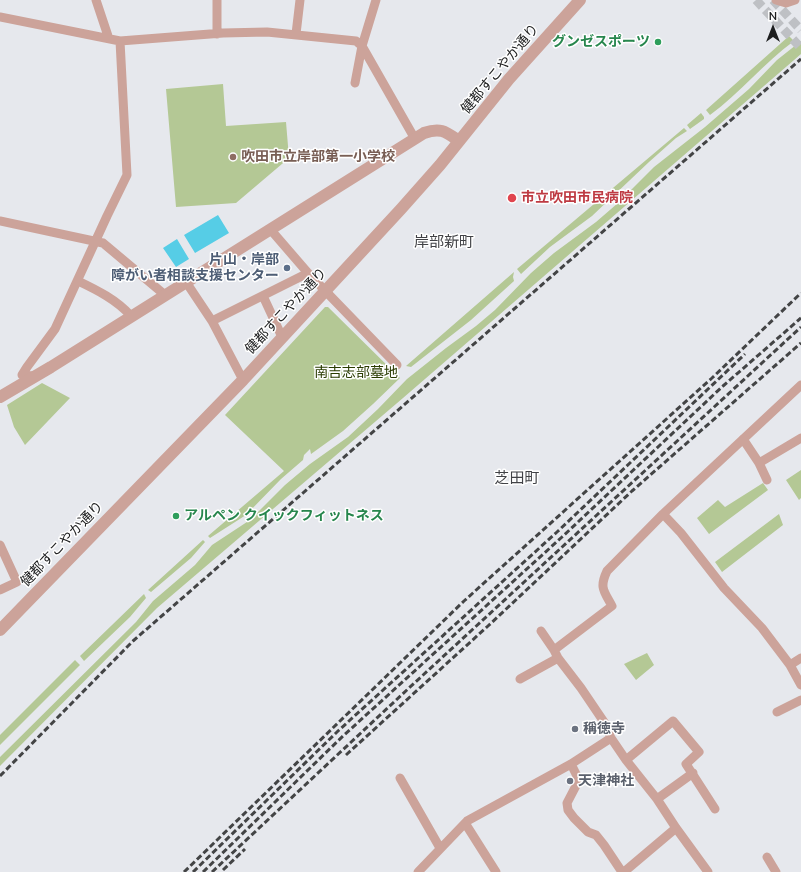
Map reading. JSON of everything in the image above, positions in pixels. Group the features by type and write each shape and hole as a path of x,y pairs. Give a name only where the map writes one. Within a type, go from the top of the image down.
{"street":[{"path":"96,0 109,39"},
{"path":"216,0 217,34"},
{"path":"296,34 300,0"},
{"path":"355,83 362,46 376,0"},
{"name":"健都すこやか通り","path":"0,630 243,380 401,208 459,141 509,79 580,0"},
{"path":"776,0 786,3 795,0"},
{"path":"0,18 120,42 217,34 266,32 296,34 356,42 362,46 415,139"},
{"path":"34,376 22,375 26,367 55,329 78,281 94,242 127,175 120,42"},
{"path":"0,397 51,367 424,133 437,130 446,132 459,141"},
{"path":"0,221 103,244 165,295"},
{"path":"270,229 308,273 397,365"},
{"path":"212,322 308,273"},
{"path":"78,281 100,291 127,311 131,316"},
{"path":"186,282 212,322 243,380"},
{"path":"263,296 282,337"},
{"path":"520,679 556,654 612,606 604,591 602,582 606,570 663,514 801,385"},
{"path":"759,463 801,438"},
{"path":"743,440 759,463 767,480"},
{"path":"663,514 724,588 762,628 790,665 801,685"},
{"path":"0,544 17,582 0,590"},
{"path":"541,631 604,722 611,738 626,760 657,799 708,872"},
{"path":"790,665 801,658"},
{"path":"777,712 801,700"},
{"path":"626,760 673,721 699,752 686,764 715,809"},
{"path":"418,872 467,821 571,764 611,738"},
{"path":"571,764 579,780 567,803 568,810 588,832 596,835 623,872 676,828"},
{"path":"657,799 693,773"},
{"path":"400,778 440,848"},
{"path":"465,824 496,872"},
{"path":"767,857 774,871"}],"green space":[{"path":"789,36 794,41 710,115 706,110"},
{"path":"801,41 801,54 403,398 157,608 0,766 0,757 136,622 153,601 195,565 212,545 250,520 285,485 310,464 348,437 407,379 495,310 531,273 554,253 596,222 618,203 654,167 705,127 749,89 777,60"},
{"path":"223,84 226,126 286,122 289,158 236,203 176,207 166,89"},
{"path":"701,113 704,119 690,129 687,125"},
{"path":"684,128 687,131 676,138 649,162 592,216 550,247 521,274 517,269"},
{"path":"514,272 514,281 471,320 411,367 406,366"},
{"name":"南吉志部墓地","path":"325,307 328,307 400,378 343,431 311,454 310,449 304,455 303,460 281,479 246,515 210,538 208,536 284,471 225,415"},
{"path":"42,383 70,398 25,445 14,427 7,405"},
{"path":"801,470 801,498 799,500 786,480"},
{"path":"763,483 768,490 709,534 697,518 718,500 725,507"},
{"path":"779,514 783,525 722,572 715,562"},
{"path":"203,540 205,542 191,558 151,592 148,590"},
{"path":"144,594 146,598 130,617 84,661 80,656"},
{"path":"647,653 654,665 636,680 624,664"},
{"path":"75,660 80,665 0,745 0,735"}],"water":[{"path":"218,215 229,233 195,253 184,235"},
{"path":"177,239 189,259 176,267 163,248"}],"tunnel":[{"path":"756,0 801,48"},
{"path":"773,0 801,30"}],"railway":[{"path":"0,776 133,641 801,59"},
{"path":"184,872 464,601 712,378 801,293"},
{"path":"203,872 343,736 562,537 723,386 801,318"},
{"path":"212,872 409,688 801,327"},
{"path":"346,755 488,626 632,491 801,343"},
{"path":"193,872 338,731 557,532 745,354"},
{"path":"223,870 245,849"}],"place":[{"name":"グンゼスポーツ","path":"658,42"},
{"name":"吹田市立岸部第一小学校","path":"233,157"},
{"name":"市立吹田市民病院","path":"512,198"},
{"name":"片山・岸部 障がい者相談支援センター","path":"287,268"},
{"name":"アルペン クイックフィットネス","path":"176,516"},
{"name":"稱徳寺","path":"575,729"},
{"name":"天津神社","path":"570,781"}],"district":[{"name":"岸部新町","path":"444,242"},
{"name":"芝田町","path":"517,478"}]}
